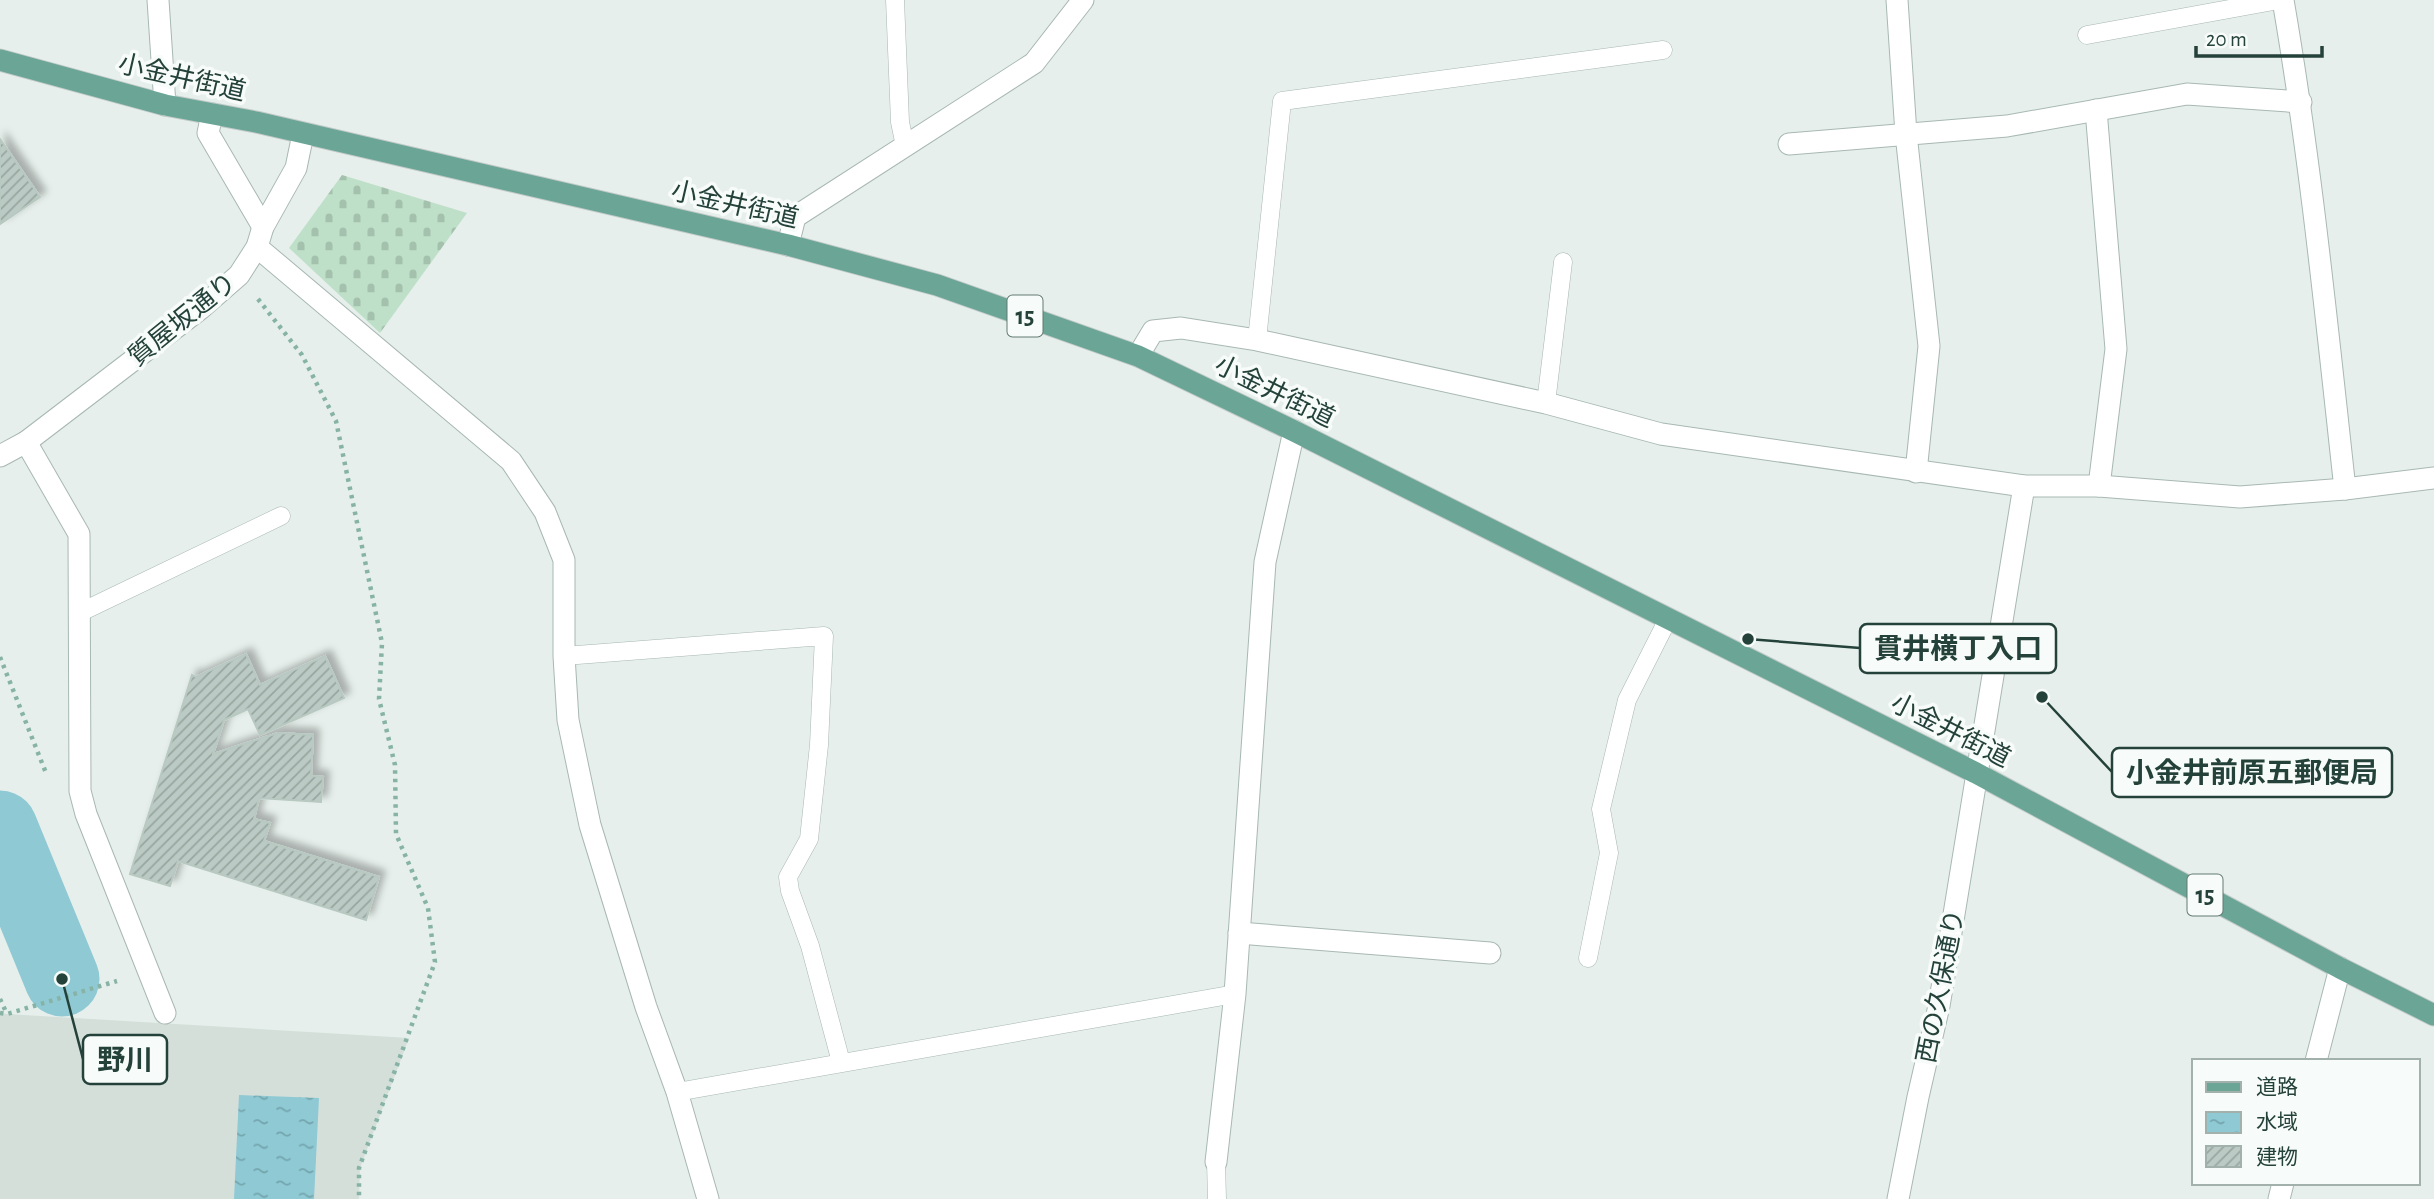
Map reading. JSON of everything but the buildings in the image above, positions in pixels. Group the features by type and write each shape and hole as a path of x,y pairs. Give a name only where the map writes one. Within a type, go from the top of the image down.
{"main road":[{"name":"小金井街道","path":"0,60 165,105 788,245 937,285 1138,356 1294,431 1976,773 2340,968 2434,1015"}],"street":[{"path":"158,0 165,105"},
{"path":"788,245 795,218 1034,63 1083,0"},
{"path":"1897,0 1906,134 1929,346 1916,472"},
{"path":"2281,0 2301,102 2345,489"},
{"path":"1788,144 2007,126 2188,94 2301,102"},
{"path":"2096,110 2116,349 2099,486"},
{"path":"212,114 208,133 260,237 511,461 545,512 564,560 564,656 568,720 590,825 646,1007 677,1092 708,1199"},
{"name":"質屋坂通り","path":"0,456 26,442 200,309 239,275 296,168 303,134"},
{"path":"1138,356 1153,331 1181,328 1257,340 1546,403 1661,434 2024,486 2099,486 2241,497 2345,489 2434,478"},
{"path":"1216,1162 1235,993 1265,562 1294,431"},
{"path":"26,442 79,534 80,791 86,814 165,1013"},
{"name":"西の久保通り","path":"1898,1199 1939,1006 2024,486"},
{"path":"1239,933 1490,953"},
{"path":"2316,1059 2340,968"}],"lane":[{"path":"895,0 900,122 905,146"},
{"path":"2087,35 2281,0"},
{"path":"1257,340 1282,100 1663,50"},
{"path":"1546,403 1563,261"},
{"path":"79,613 281,516"},
{"path":"1588,958 1609,853 1601,810 1627,700 1668,619"},
{"path":"564,656 824,636 819,745 810,808 809,839 788,877 790,891 810,946 841,1062"},
{"path":"677,1092 1235,993"},
{"path":"1216,1162 1217,1199"}],"path":[{"path":"239,275 302,355 336,421 382,643 379,699 395,765 396,834 428,908 435,962 359,1168 359,1199"},
{"path":"0,1013 7,1014 86,989 129,979"},
{"path":"0,999 7,1014"}],"shaded area":[{"path":"0,1013 409,1038 360,1168 359,1199 0,1199"}],"green space":[{"path":"342,175 467,213 380,333 289,248"}],"water":[{"path":"239,1095 319,1098 314,1199 234,1199"}],"waterway":[{"path":"0,828 62,979"}],"place":[{"name":"貫井横丁入口","path":"1748,639"},
{"name":"小金井前原五郵便局","path":"2042,697"},
{"name":"野川","path":"62,979"}]}
